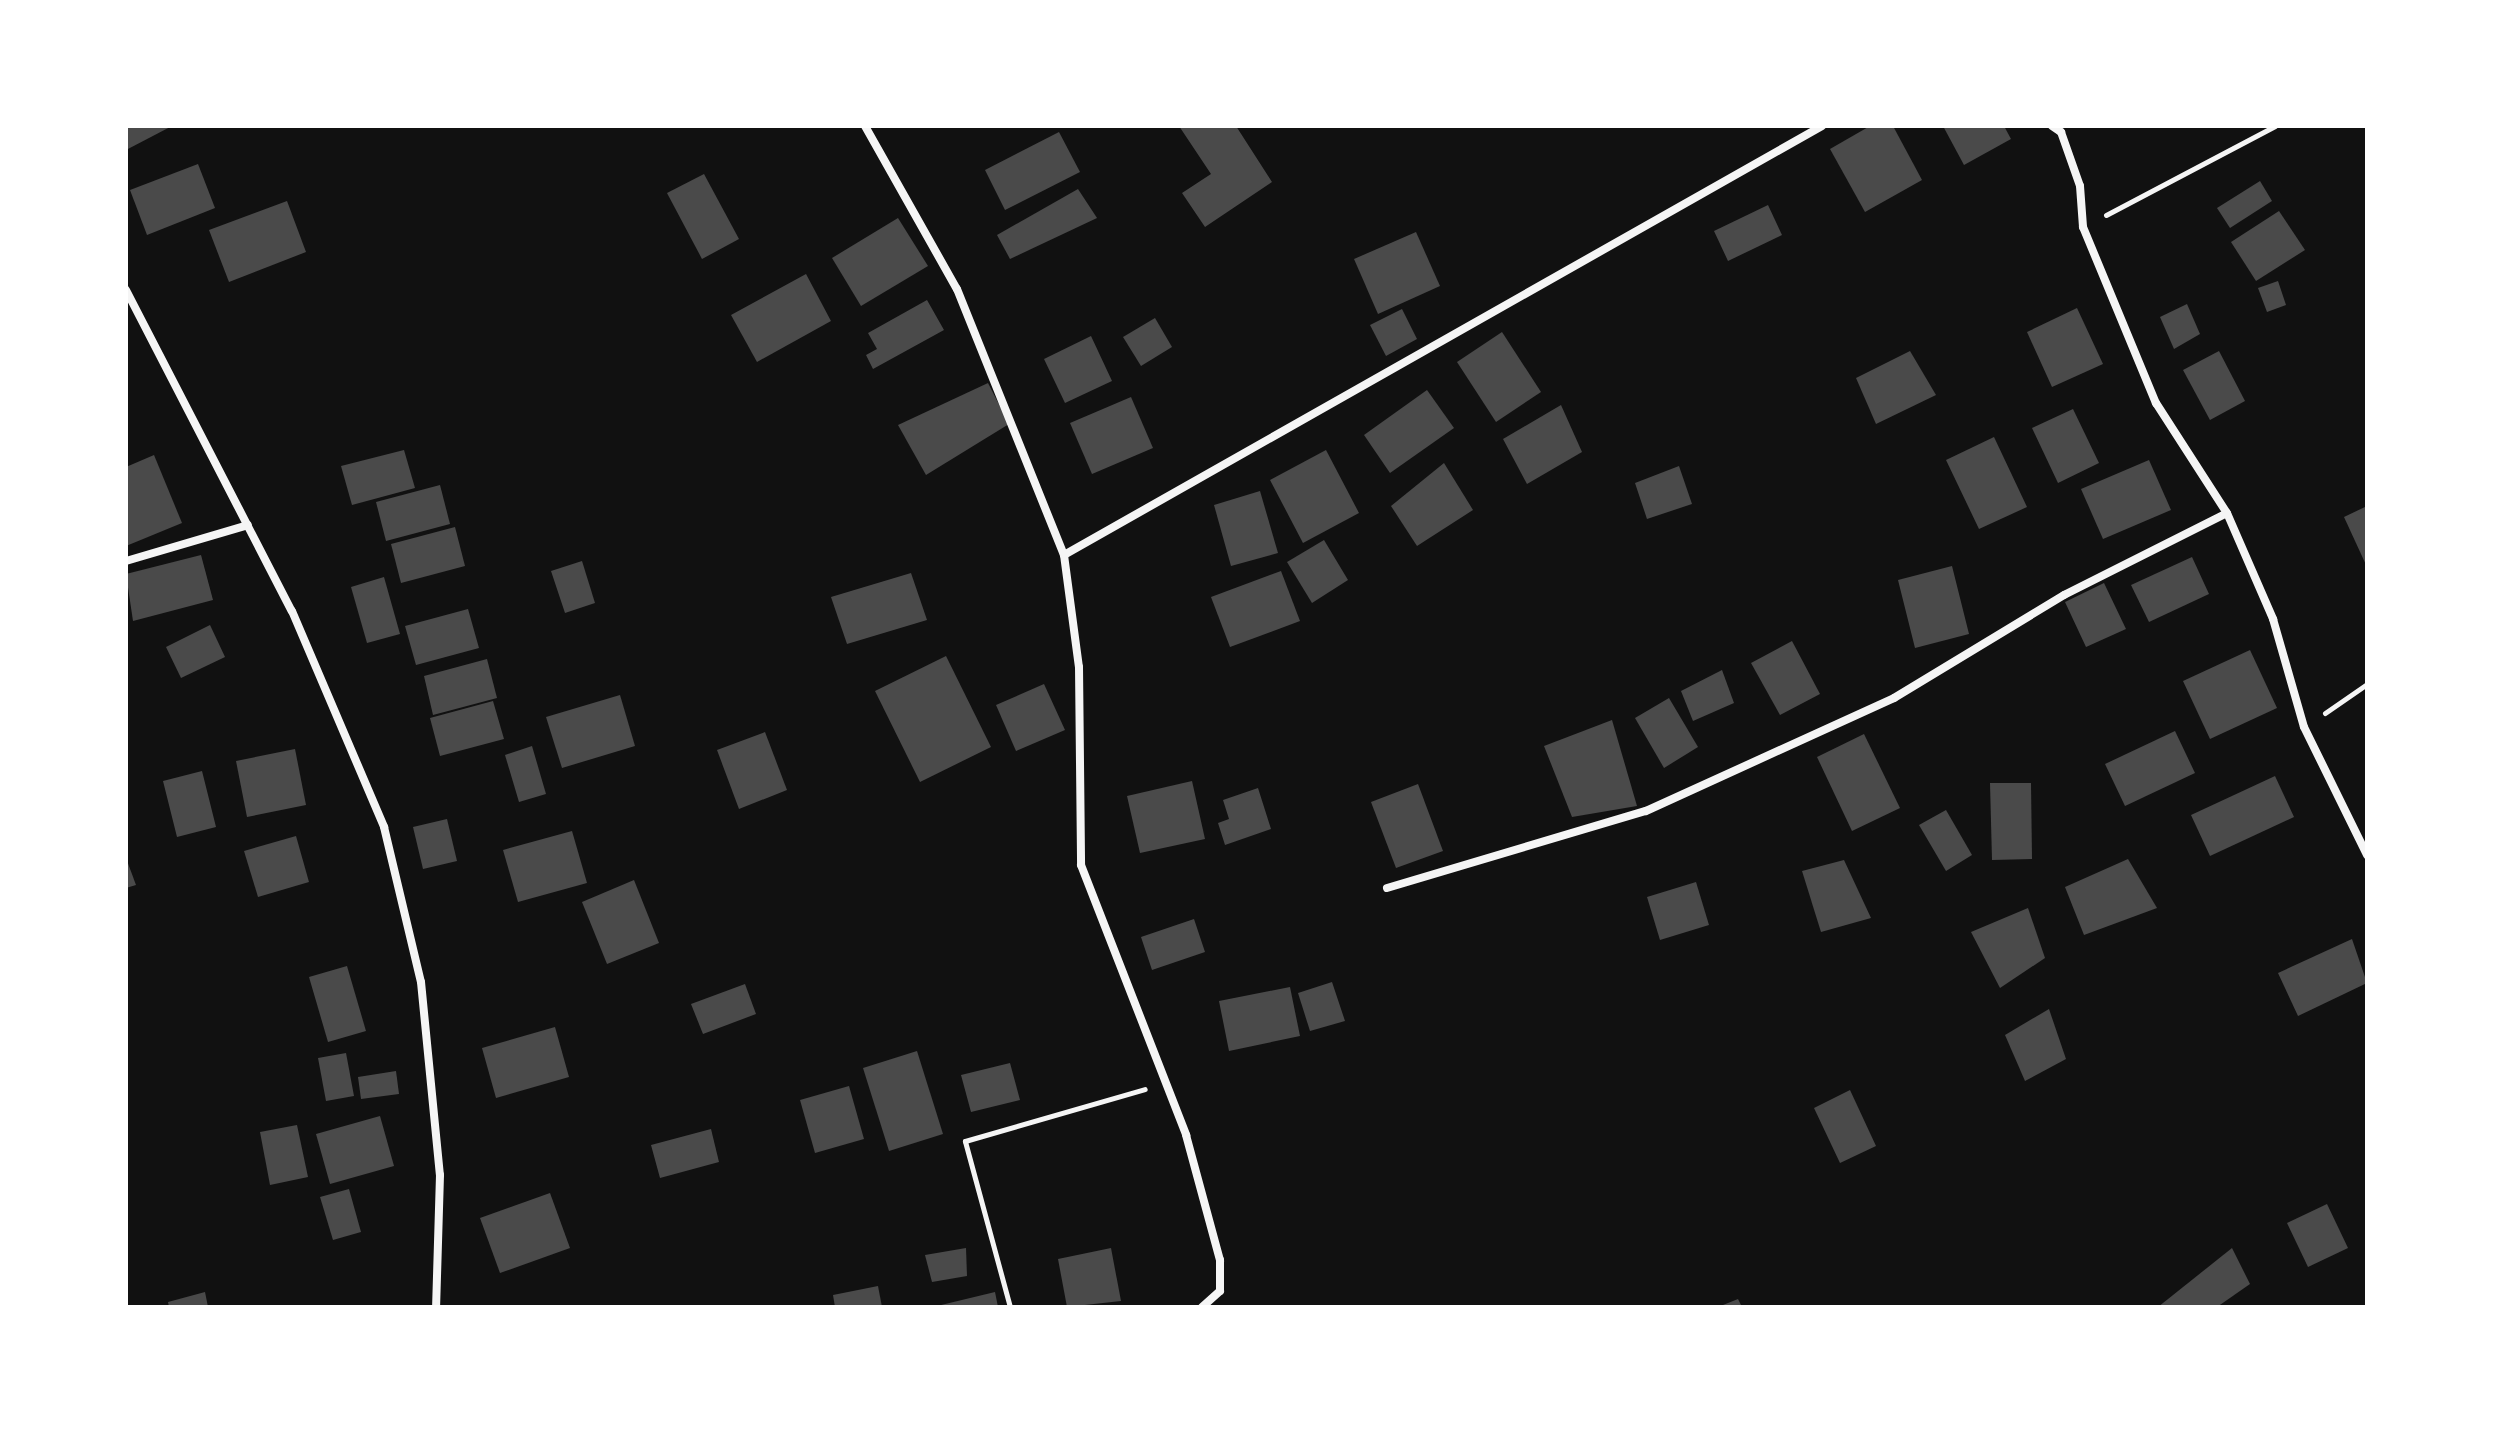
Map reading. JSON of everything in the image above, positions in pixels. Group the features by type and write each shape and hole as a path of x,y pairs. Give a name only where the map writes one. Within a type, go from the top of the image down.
{"street":[{"path":"865,126 957,289 1064,555 1079,667 1081,865 1186,1135 1220,1260 1220,1291 1202,1307"},
{"path":"1064,555 1822,126"},
{"path":"2052,126 2061,132 2080,186 2083,227 2156,403 2227,513 2273,619 2304,727 2367,855"},
{"path":"126,290 292,611 384,827 414,951 440,1175 436,1307"},
{"path":"1387,888 1646,811 1894,698 2064,595 2227,513"},
{"path":"126,561 248,525"}],"path":[{"path":"2083,227 2275,126"},
{"path":"2304,727 2367,684"},
{"path":"1010,1307 965,1141 1166,1085"}],"building":[{"path":"126,126 172,126 126,150"},
{"path":"1179,126 1236,126 1272,182 1205,227 1182,193 1211,174"},
{"path":"1870,126 1893,126 1922,180 1865,212 1830,149"},
{"path":"1943,126 2004,126 2011,139 1964,165"},
{"path":"1059,132 1080,172 1005,210 985,170"},
{"path":"198,164 215,208 147,235 130,190"},
{"path":"704,174 739,239 702,259 667,193"},
{"path":"2260,181 2272,201 2230,228 2217,208"},
{"path":"1078,189 1097,218 1010,259 997,235"},
{"path":"287,201 306,252 229,282 209,230"},
{"path":"1768,205 1782,235 1728,261 1714,231"},
{"path":"2279,211 2305,250 2256,281 2231,242"},
{"path":"898,218 928,266 861,306 832,258"},
{"path":"1416,232 1440,286 1378,314 1354,259"},
{"path":"806,274 831,321 757,362 731,315"},
{"path":"2278,281 2286,305 2267,312 2258,288"},
{"path":"927,300 944,330 873,369 866,355 877,349 868,333"},
{"path":"2187,304 2200,334 2174,349 2160,317"},
{"path":"2077,308 2103,364 2052,387 2027,332"},
{"path":"1402,309 1417,339 1386,356 1370,325"},
{"path":"1155,318 1172,347 1141,366 1123,337"},
{"path":"1502,332 1541,392 1496,422 1457,362"},
{"path":"1091,336 1112,381 1065,403 1044,359"},
{"path":"1910,351 1936,395 1876,424 1856,378"},
{"path":"2219,351 2245,401 2210,420 2183,370"},
{"path":"988,383 1009,424 926,475 898,425"},
{"path":"1427,390 1454,428 1390,473 1364,435"},
{"path":"1131,397 1153,448 1092,474 1070,423"},
{"path":"1561,405 1582,452 1527,484 1503,439"},
{"path":"2073,409 2099,463 2058,483 2032,428"},
{"path":"1994,437 2027,507 1979,529 1946,460"},
{"path":"404,450 415,488 352,505 341,466"},
{"path":"1326,450 1359,513 1303,543 1270,480"},
{"path":"154,455 182,523 126,546 126,467"},
{"path":"2149,460 2171,510 2103,539 2081,489"},
{"path":"1444,463 1473,510 1417,546 1391,506"},
{"path":"1679,466 1692,504 1647,519 1635,483"},
{"path":"440,485 450,524 386,541 376,502"},
{"path":"1260,491 1278,553 1231,566 1214,505"},
{"path":"2367,506 2367,567 2344,517"},
{"path":"455,527 465,566 401,583 391,544"},
{"path":"1324,540 1348,580 1312,603 1287,562"},
{"path":"201,555 213,600 133,621 126,574"},
{"path":"2192,557 2209,594 2149,622 2131,585"},
{"path":"582,561 595,603 565,613 551,571"},
{"path":"1952,566 1969,634 1915,648 1898,580"},
{"path":"1281,571 1300,621 1230,647 1211,597"},
{"path":"911,573 927,620 847,644 831,597"},
{"path":"384,577 400,634 367,643 351,587"},
{"path":"2104,583 2126,629 2086,647 2065,602"},
{"path":"468,609 479,648 416,665 405,626"},
{"path":"210,625 225,657 181,678 166,647"},
{"path":"1792,641 1820,694 1780,715 1751,663"},
{"path":"2250,650 2277,708 2210,739 2183,681"},
{"path":"946,656 991,747 920,782 875,691"},
{"path":"487,659 497,698 433,715 424,676"},
{"path":"1722,670 1734,703 1693,721 1681,691"},
{"path":"1044,684 1065,730 1016,751 996,705"},
{"path":"620,695 635,746 562,768 546,717"},
{"path":"1669,698 1698,747 1664,768 1635,718"},
{"path":"493,701 504,739 440,756 430,718"},
{"path":"1612,720 1637,806 1572,817 1544,746"},
{"path":"2175,731 2195,773 2125,806 2105,764"},
{"path":"765,732 787,790 739,809 717,750"},
{"path":"1864,734 1900,808 1852,831 1817,757"},
{"path":"532,746 546,794 519,802 505,755"},
{"path":"295,749 306,805 247,817 236,761"},
{"path":"202,771 216,827 177,837 163,781"},
{"path":"2275,776 2294,817 2210,856 2191,815"},
{"path":"1192,781 1205,839 1140,853 1127,796"},
{"path":"1990,783 2031,783 2032,859 1992,860"},
{"path":"1418,784 1443,851 1396,868 1371,802"},
{"path":"1258,788 1271,829 1225,845 1218,823 1229,819 1223,800"},
{"path":"1946,810 1972,855 1946,871 1919,825"},
{"path":"447,819 457,861 423,869 413,827"},
{"path":"572,831 587,883 518,902 503,850"},
{"path":"296,836 309,882 258,897 244,851"},
{"path":"126,858 136,885 126,888"},
{"path":"2128,859 2157,908 2084,935 2065,887"},
{"path":"1844,860 1871,918 1821,932 1802,871"},
{"path":"634,880 659,943 607,964 582,902"},
{"path":"1696,882 1709,925 1660,940 1647,897"},
{"path":"2028,908 2045,958 2000,988 1971,932"},
{"path":"1194,919 1205,952 1152,970 1141,937"},
{"path":"2352,939 2367,983 2298,1016 2278,973"},
{"path":"347,966 366,1031 328,1042 309,977"},
{"path":"1332,982 1345,1021 1310,1031 1298,993"},
{"path":"745,984 756,1014 703,1034 691,1004"},
{"path":"1290,987 1300,1036 1229,1051 1219,1001"},
{"path":"2049,1009 2066,1059 2025,1081 2005,1035"},
{"path":"555,1027 569,1077 496,1098 482,1048"},
{"path":"917,1051 943,1134 889,1151 863,1068"},
{"path":"346,1053 354,1096 326,1101 318,1058"},
{"path":"1010,1063 1020,1100 971,1112 961,1075"},
{"path":"396,1071 399,1094 361,1099 358,1077"},
{"path":"849,1086 864,1139 815,1153 800,1100"},
{"path":"1850,1090 1876,1146 1840,1163 1814,1108"},
{"path":"380,1116 394,1166 330,1184 316,1134"},
{"path":"297,1125 308,1177 270,1185 260,1132"},
{"path":"711,1129 719,1162 660,1178 651,1145"},
{"path":"349,1189 361,1232 333,1240 320,1197"},
{"path":"550,1193 570,1248 500,1273 480,1218"},
{"path":"2327,1204 2348,1248 2308,1267 2287,1223"},
{"path":"966,1248 967,1276 932,1282 925,1255"},
{"path":"1111,1248 1121,1301 1067,1307 1058,1259"},
{"path":"2232,1248 2250,1284 2217,1307 2158,1307"},
{"path":"878,1286 882,1307 835,1307 833,1295"},
{"path":"205,1292 208,1307 169,1307 168,1302"},
{"path":"995,1292 998,1307 937,1307 937,1306"},
{"path":"1738,1299 1742,1307 1718,1307"}]}
